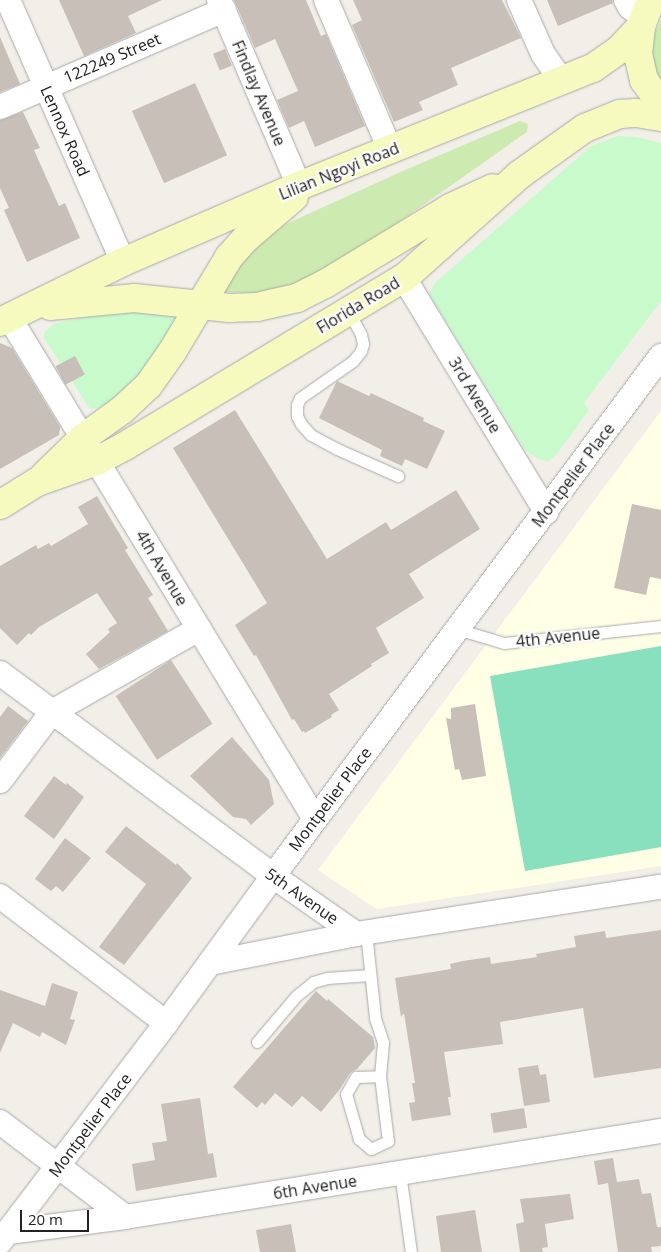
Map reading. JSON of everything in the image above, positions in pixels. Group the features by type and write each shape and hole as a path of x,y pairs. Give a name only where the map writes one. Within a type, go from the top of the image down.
{"street":[{"name":"Lennox Road","path":"8,0 123,262"},
{"path":"326,0 390,150"},
{"path":"519,0 543,54 562,81"},
{"name":"122249 Street","path":"0,107 221,5"},
{"name":"Findlay Avenue","path":"221,5 308,182"},
{"path":"641,11 638,54 640,67 648,86 661,104"},
{"name":"Lilian Ngoyi Road","path":"13,316 123,262 308,182 562,81 607,60 641,11"},
{"name":"Florida Road","path":"90,449 125,446 404,278 519,175 585,128 605,118 636,113 661,117"},
{"path":"13,316 134,298 229,308 257,307 297,298 325,284 450,208 519,175"},
{"name":"Florida Road","path":"0,505 90,449 122,410 148,386 172,352 229,257 246,238 308,182"},
{"name":"3rd Avenue","path":"404,278 546,512"},
{"name":"4th Avenue","path":"13,316 90,449 315,819"},
{"name":"Montpelier Place","path":"4,1237 166,1023 272,876 661,356"},
{"path":"0,781 52,712 199,629"},
{"name":"5th Avenue","path":"0,673 272,876 361,933"},
{"path":"210,963 361,933 661,887"},
{"path":"0,896 166,1023"},
{"path":"0,1122 125,1217"},
{"name":"6th Avenue","path":"4,1237 661,1131"}],"lane":[{"path":"349,312 361,335 363,344 361,351 353,361 300,398 296,405 297,416 301,424 311,435 337,450 398,476"},
{"name":"4th Avenue","path":"457,630 504,643 661,626"},
{"path":"361,933 370,975 375,1018 383,1042 380,1076 388,1141 371,1149 365,1146 359,1139 346,1094 348,1087 356,1077 380,1076"},
{"path":"257,1042 296,996 312,982 327,978 370,975"},
{"path":"400,1173 411,1252"}],"shaded area":[{"path":"661,411 661,866 377,909 318,870"}],"green space":[{"path":"661,19 661,83 651,58 652,41"},
{"path":"520,121 528,124 527,132 362,248 313,279 271,293 223,292 237,265 265,238 286,224"},
{"path":"617,136 637,137 661,143 661,301 584,403 589,410 556,455 547,462 538,459 525,450 429,294 435,283 591,146"},
{"path":"116,311 181,314 138,379 104,406 90,409 44,338 44,333 54,324"},
{"path":"661,646 661,847 525,871 490,676"}],"building":[{"path":"59,0 162,0 128,16 136,33 84,56"},
{"path":"234,0 306,0 321,36 326,34 365,126 315,147 304,121 289,128 277,100 298,91 275,39 255,48"},
{"path":"353,0 502,0 521,38 451,68 458,85 419,102 423,110 394,122 352,25 362,20"},
{"path":"547,0 612,0 613,3 558,26"},
{"path":"0,37 20,84 0,92"},
{"path":"225,49 232,66 220,71 213,54"},
{"path":"195,83 227,155 164,183 132,111"},
{"path":"23,112 40,148 34,150 59,206 65,203 80,238 27,262 4,210 9,208 0,188 0,120"},
{"path":"0,343 12,348 60,427 59,435 0,469"},
{"path":"75,356 85,375 65,385 56,366"},
{"path":"337,381 369,396 371,393 424,418 423,421 445,431 427,469 405,459 402,466 380,456 382,450 319,418"},
{"path":"235,410 327,559 386,522 391,530 456,490 480,529 409,574 424,598 376,628 389,653 329,694 339,710 331,715 332,717 305,733 304,731 302,732 294,719 292,720 256,655 254,656 235,625 267,603 173,448"},
{"path":"97,496 128,548 125,550 153,595 148,598 168,631 99,669 86,654 110,632 108,629 117,623 97,593 39,627 31,635 29,633 17,645 0,628 0,566 36,545 38,549 49,543 51,546 88,524 78,507"},
{"path":"632,504 661,510 661,579 650,577 646,595 614,588"},
{"path":"171,660 212,724 157,760 116,696"},
{"path":"475,704 486,776 462,780 459,769 455,770 446,718 451,719 451,708"},
{"path":"8,706 28,721 0,758 0,717"},
{"path":"232,737 269,780 274,804 251,825 246,819 233,817 190,776"},
{"path":"54,776 66,785 67,783 84,797 54,839 24,816"},
{"path":"126,826 176,865 177,863 192,878 124,965 99,947 146,884 105,852"},
{"path":"65,838 91,858 63,892 56,886 51,891 35,879"},
{"path":"661,930 661,1068 594,1078 583,1008 500,1022 503,1044 444,1052 451,1097 448,1097 451,1115 412,1121 409,1103 415,1102 412,1083 415,1083 404,1013 401,1017 395,978 451,969 450,964 490,957 491,964 537,957 536,954 576,947 574,936 605,931 606,938"},
{"path":"52,983 78,992 70,1019 75,1020 66,1045 42,1032 40,1037 13,1023 0,1053 0,990 45,1006"},
{"path":"316,991 373,1037 375,1048 357,1069 350,1073 340,1089 321,1112 302,1096 292,1107 275,1093 265,1105 262,1102 257,1108 233,1087"},
{"path":"538,1065 540,1075 546,1074 550,1102 524,1106 518,1068"},
{"path":"200,1098 208,1154 213,1153 217,1177 136,1191 132,1164 155,1160 152,1143 167,1141 161,1104"},
{"path":"524,1108 527,1128 494,1133 490,1113"},
{"path":"613,1158 617,1182 639,1179 642,1194 651,1193 657,1227 661,1227 661,1246 651,1247 652,1252 618,1252 608,1183 598,1185 594,1161"},
{"path":"570,1194 574,1219 545,1224 548,1247 542,1248 543,1252 520,1252 516,1224 524,1222 520,1199"},
{"path":"475,1210 482,1252 441,1252 436,1216"},
{"path":"291,1224 296,1252 260,1252 256,1230"}]}
